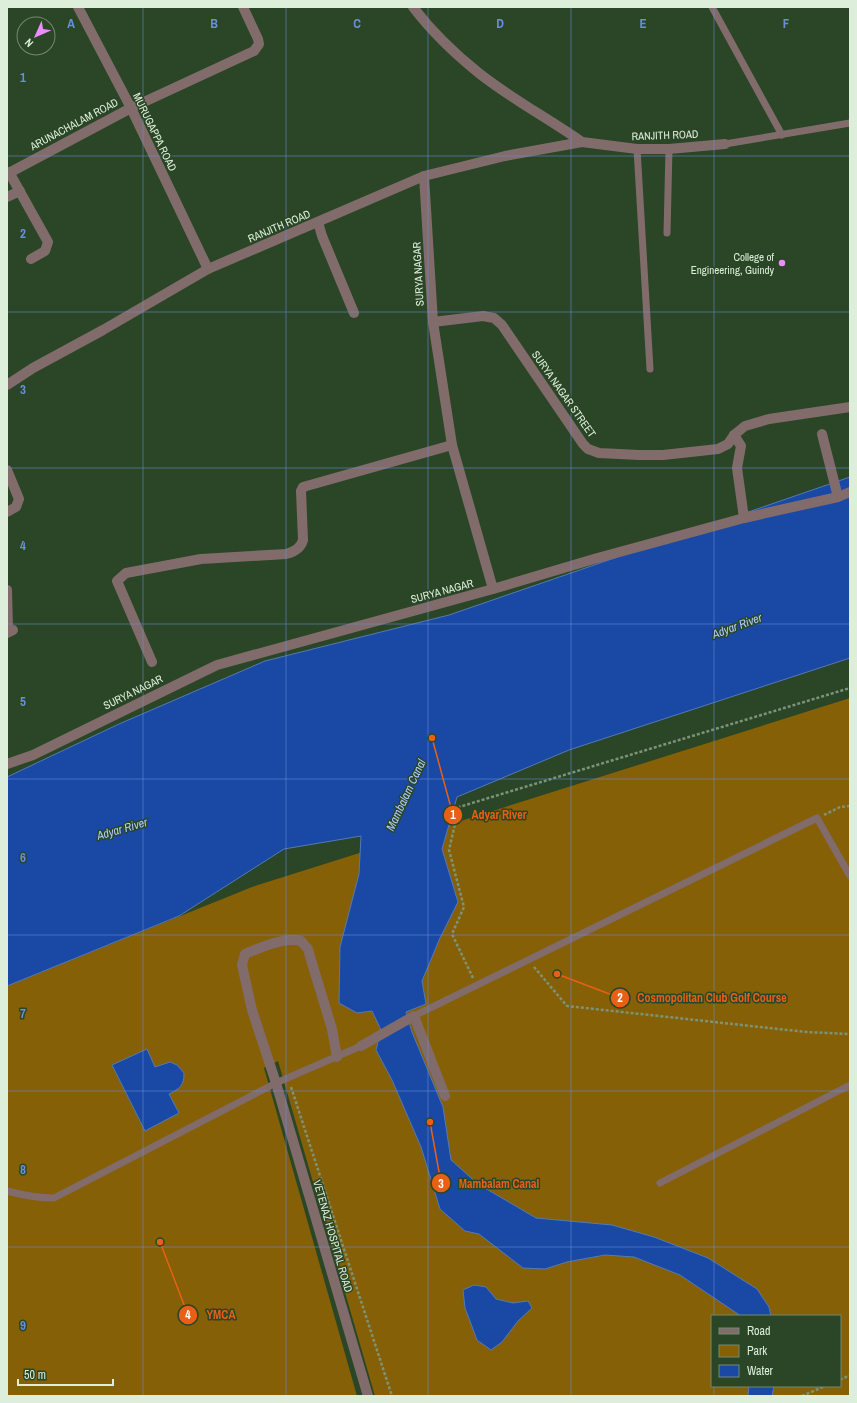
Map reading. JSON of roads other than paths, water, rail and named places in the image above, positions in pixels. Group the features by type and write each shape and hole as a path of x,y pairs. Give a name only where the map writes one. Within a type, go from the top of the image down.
{"street":[{"name":"MURUGAPPA ROAD","path":"78,7 131,108 208,269"},
{"name":"ARUNACHALAM ROAD","path":"8,173 131,108 254,51 259,44 257,35 243,7"},
{"name":"RANJITH ROAD","path":"413,7 423,20 448,46 481,74 582,142"},
{"name":"RANJITH ROAD","path":"7,385 33,368 103,330 208,269 424,176 505,156 582,142 637,149 669,149 725,144"},
{"path":"8,173 20,191 48,242 44,251 32,259"},
{"name":"SURYA NAGAR","path":"7,764 33,755 217,665 492,590 452,445 433,322 424,176"},
{"path":"7,197 20,191"},
{"path":"318,222 322,236 354,313"},
{"name":"SURYA NAGAR STREET","path":"433,322 483,316 494,318 502,325 583,444 588,449 599,453 663,455 718,449 728,444 734,435 745,426 769,419 850,407"},
{"path":"822,434 838,496"},
{"path":"734,435 741,446 737,468 744,518"},
{"path":"152,662 117,581 126,573 201,559 286,554 292,552 301,546 303,540 301,491 303,487 452,445"},
{"path":"7,470 19,499 16,507 7,512"},
{"path":"492,590 601,557 744,518 850,492"},
{"path":"7,590 8,629 13,630 7,633"},
{"name":"VETENAZ HOSPITAL ROAD","path":"337,1057 332,1029 308,949 301,941 289,940 276,943 245,954 242,965 252,1010 276,1084 368,1396"},
{"path":"361,1046 414,1016 445,1096"}],"lane":[{"path":"712,7 782,135"},
{"path":"725,144 850,123"},
{"path":"637,149 650,368"},
{"path":"667,233 669,149"},
{"path":"414,1016 817,818 850,876"},
{"path":"7,1190 18,1194 54,1198 288,1078 361,1046"},
{"path":"660,1183 850,1085"}],"water":[{"path":"850,477 850,658 569,750 457,797 442,849 458,902 440,938 422,981 426,1004 406,1012 412,1032 443,1107 451,1160 478,1184 536,1218 612,1225 654,1237 708,1258 757,1289 769,1307 771,1315 740,1315 680,1275 634,1257 605,1255 567,1262 545,1269 523,1268 479,1234 465,1231 440,1209 421,1147 392,1080 376,1050 381,1030 372,1011 357,1013 339,1003 340,947 359,874 361,836 284,849 179,916 7,986 7,777 119,724 265,661 449,615"},
{"path":"147,1049 155,1067 170,1062 177,1065 184,1073 181,1086 169,1094 179,1113 145,1131 112,1065"},
{"path":"474,1285 486,1287 496,1299 513,1303 528,1301 532,1308 518,1321 502,1342 491,1350 477,1340 465,1308 463,1290"},
{"path":"749,1387 774,1387 772,1396 748,1396"}],"place":[{"name":"College of Engineering, Guindy","path":"782,263"},
{"name":"Adyar River","path":"432,738"},
{"name":"Cosmopolitan Club Golf Course","path":"557,974"},
{"name":"Mambalam Canal","path":"430,1122"},
{"name":"YMCA","path":"160,1242"}]}
